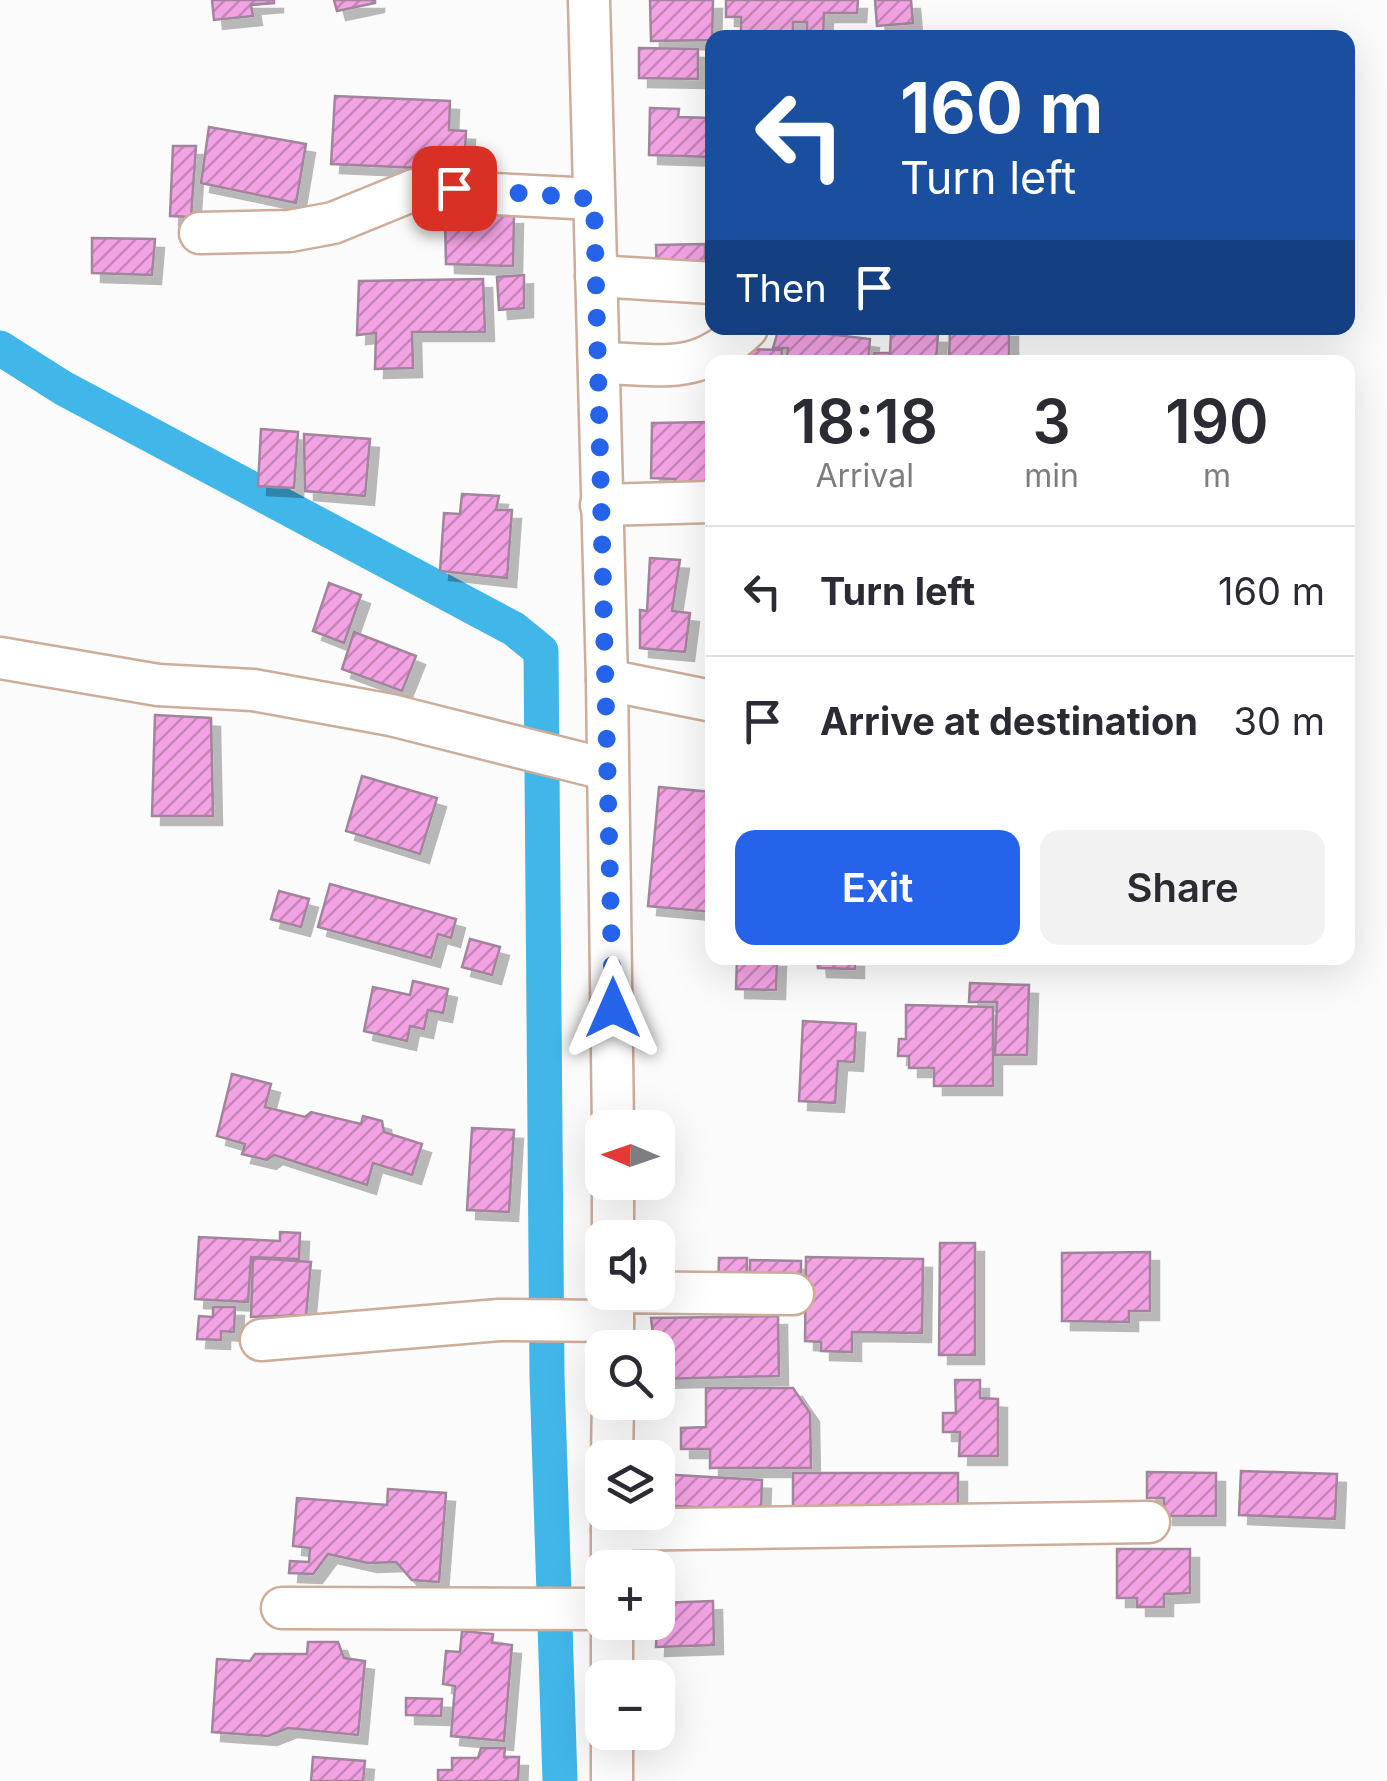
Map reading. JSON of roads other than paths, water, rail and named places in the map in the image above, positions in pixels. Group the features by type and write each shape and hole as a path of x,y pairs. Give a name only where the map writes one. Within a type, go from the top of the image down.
{"street":[{"path":"590,0 607,680 605,769 613,929 613,1110"},
{"path":"200,233 290,231 333,223 414,190 594,199"},
{"path":"596,276 705,282"},
{"path":"712,355 740,335"},
{"path":"599,363 692,366 705,359"},
{"path":"601,505 705,502"},
{"path":"0,658 158,685 253,690 496,738 605,769"},
{"path":"607,680 705,700"},
{"path":"261,1340 499,1320 604,1320 793,1294"},
{"path":"612,1537 1149,1522"},
{"path":"282,1608 585,1609"},
{"path":"612,1750 612,1781"}],"waterway":[{"path":"0,348 63,388 514,629 541,651 547,1376 560,1781"}]}
